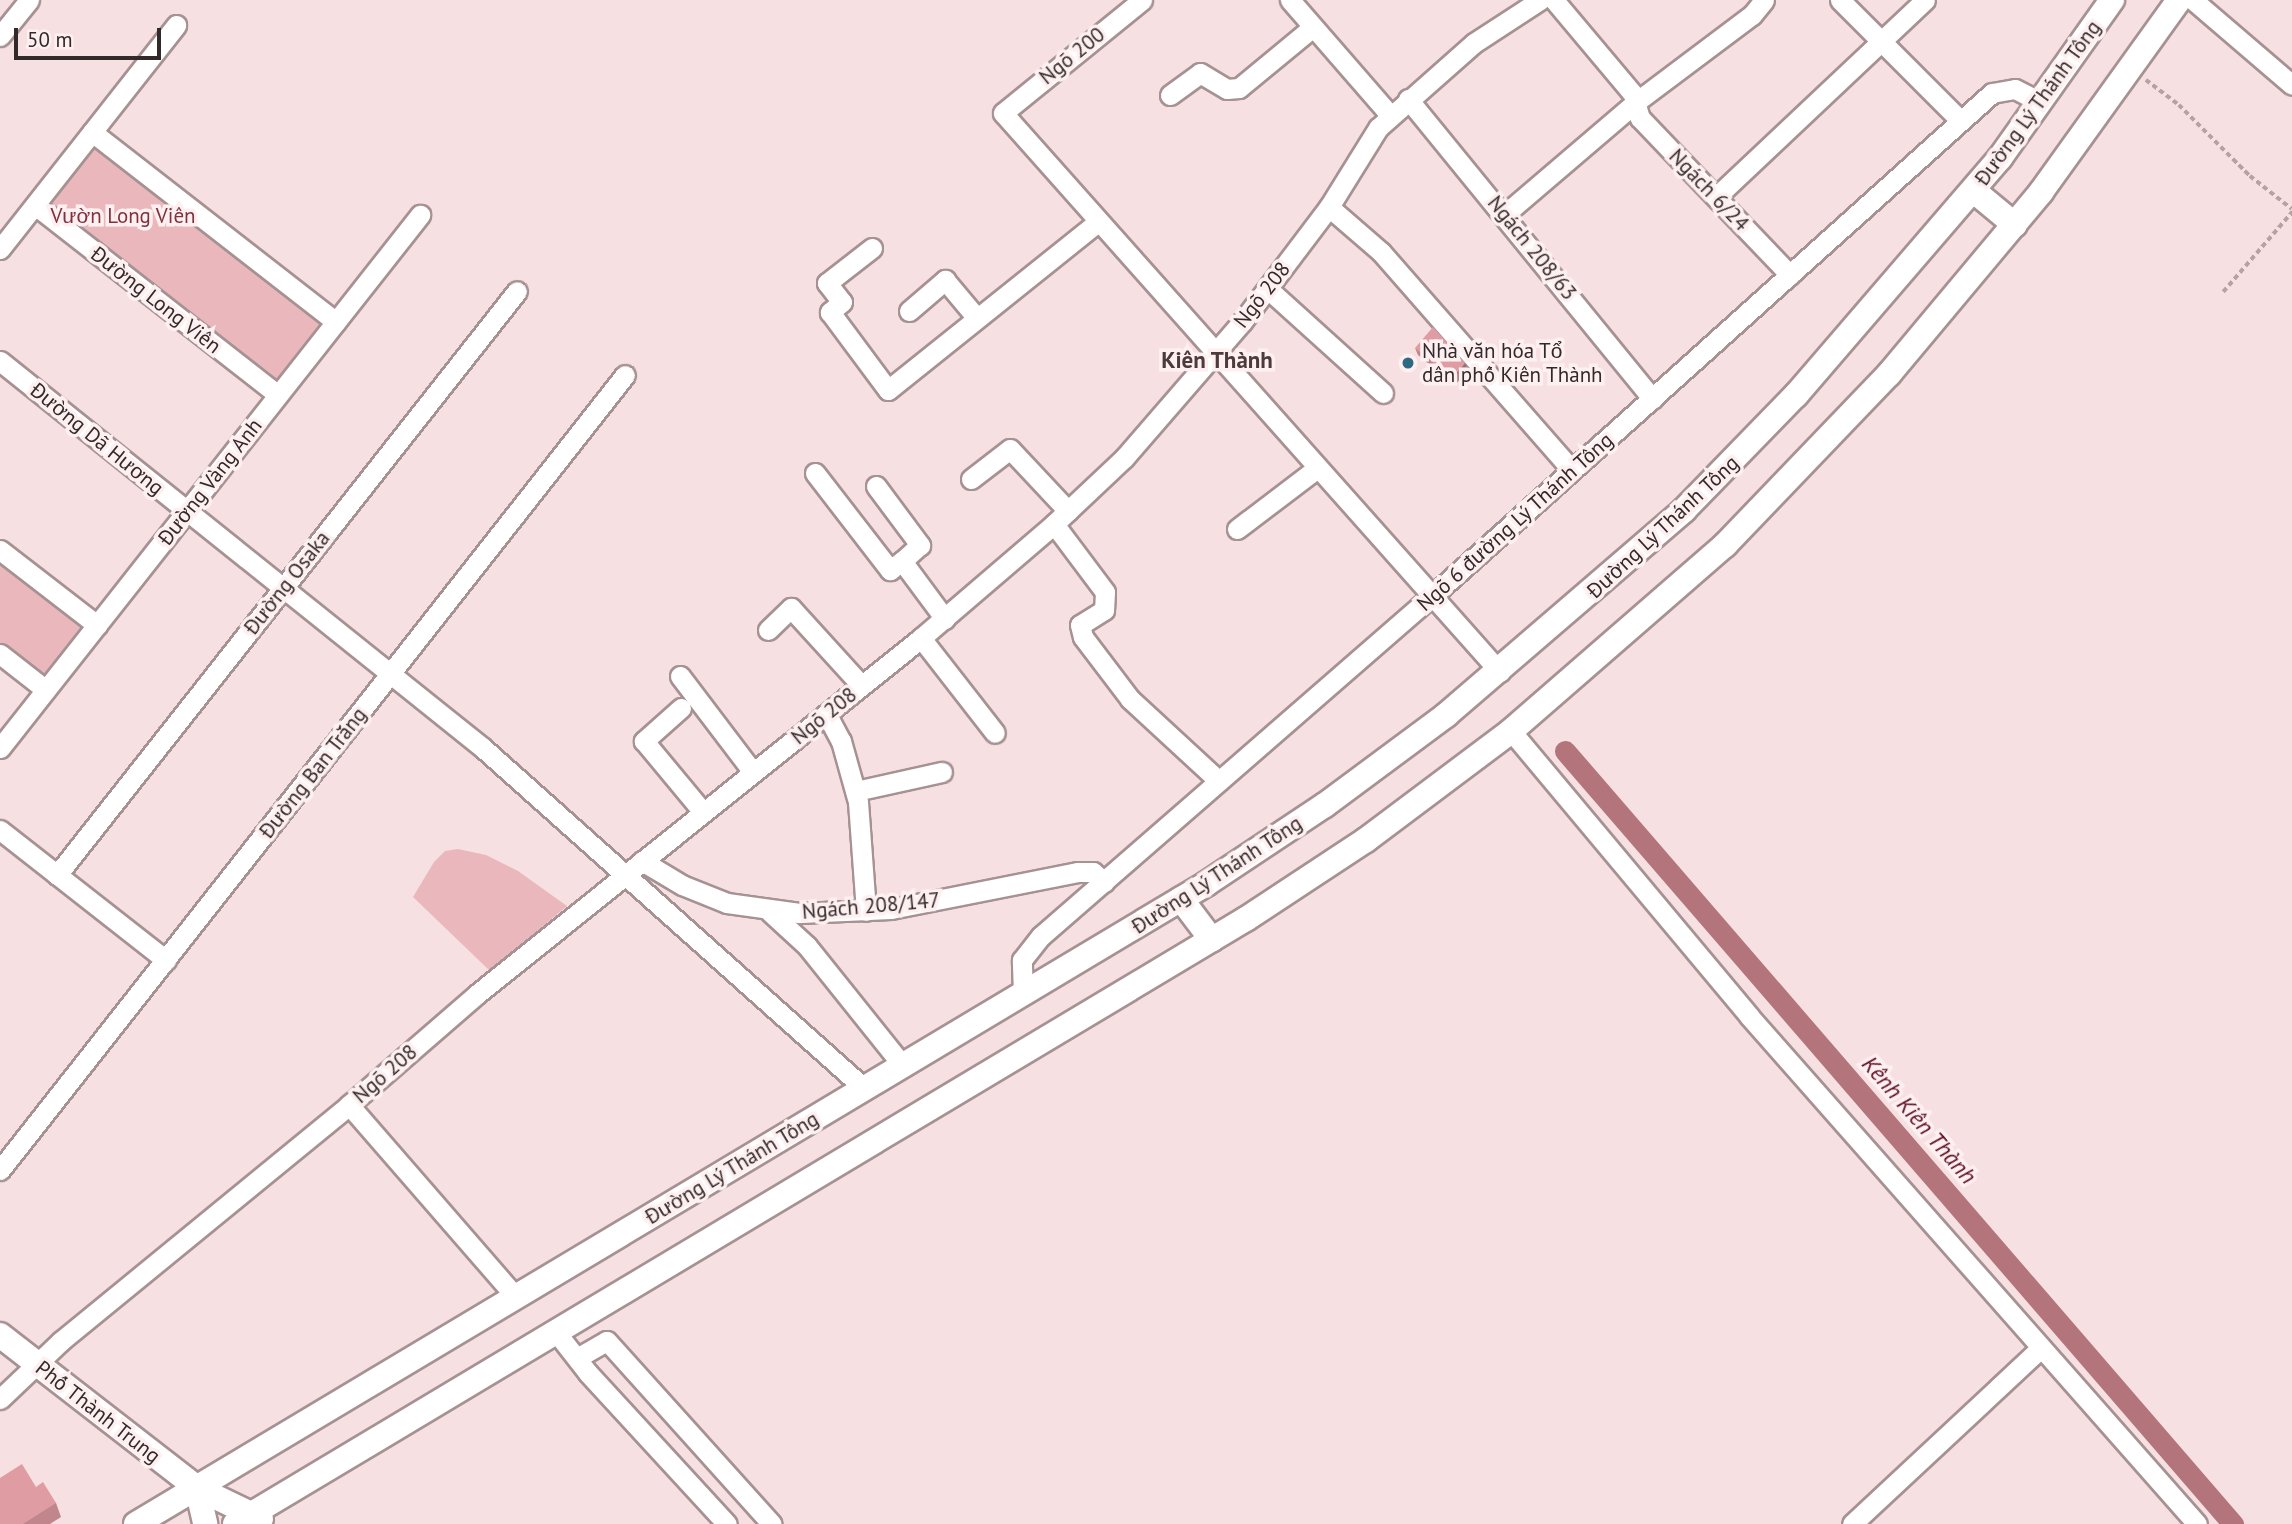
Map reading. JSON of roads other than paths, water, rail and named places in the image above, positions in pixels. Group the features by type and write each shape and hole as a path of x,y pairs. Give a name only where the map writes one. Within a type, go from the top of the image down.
{"main road":[{"name":"Đường Lý Thánh Tông","path":"136,1524 1181,899 1325,805 1500,672 1635,555 1742,454 1856,331 1973,191 2041,102 2112,0"},
{"path":"252,1520 556,1332 1212,940 1347,853 1511,731 1656,608 1782,489 1897,364 2015,225 2179,0"},
{"path":"1973,191 2015,225"},
{"path":"1181,899 1212,940"},
{"name":"Phố Thành Trung","path":"0,1335 197,1488 252,1520"},
{"path":"197,1488 205,1524"}],"street":[{"path":"0,36 29,0"},
{"name":"Ngõ 200","path":"1098,222 1003,113 1142,0"},
{"path":"1290,0 1390,115"},
{"name":"Ngõ 208","path":"0,1399 37,1364 349,1105 477,993 922,638 1061,518 1124,458 1268,289 1329,206 1359,154 1390,115 1474,43 1540,0"},
{"name":"Ngách 6/24","path":"1555,0 1636,102 1640,118 1790,275"},
{"path":"1505,214 1636,102 1734,29 1764,0"},
{"path":"1840,0 1882,38 1961,121"},
{"path":"1716,197 1788,134 1882,38 1924,0"},
{"path":"2193,0 2292,85"},
{"path":"0,249 176,24"},
{"path":"1170,95 1200,73 1227,89 1239,88 1313,27"},
{"name":"Ngõ 6 đường Lý Thánh Tông","path":"1023,994 1020,968 1026,952 1432,596 1961,121 2003,88 2041,102"},
{"name":"Ngách 208/63","path":"1408,99 1505,214 1653,399"},
{"path":"92,132 336,322"},
{"name":"Đường Long Viên","path":"34,205 278,395"},
{"path":"1329,206 1381,253 1572,470"},
{"name":"Đường Vàng Anh","path":"0,748 420,215"},
{"path":"873,248 827,283 842,302 830,312 888,390 1098,222 1500,672"},
{"path":"909,311 945,279 976,317"},
{"path":"1268,289 1383,393"},
{"name":"Đường Osaka","path":"57,875 517,291"},
{"name":"Đường Dã Hương","path":"0,361 483,748 622,877 864,1089"},
{"name":"Đường Ban Trắng","path":"0,1170 625,375"},
{"path":"971,478 1010,450 1061,518 1105,592 1104,610 1080,625 1083,637 1130,699 1219,781"},
{"path":"1237,529 1316,469"},
{"path":"815,473 890,570 920,545 876,486"},
{"path":"0,550 97,625"},
{"path":"902,561 945,619"},
{"path":"768,630 791,608 861,685"},
{"path":"922,638 995,733"},
{"path":"0,654 46,690"},
{"path":"680,677 753,772"},
{"path":"681,708 644,741 704,812"},
{"path":"827,715 856,791 866,911"},
{"path":"1511,731 1749,1016 2197,1524"},
{"path":"856,791 942,772"},
{"path":"0,830 166,960"},
{"name":"Ngách 208/147","path":"642,861 704,895 770,912 866,911 945,901 1078,872 1093,872 1104,882"},
{"path":"770,912 807,946 903,1066"},
{"path":"349,1105 516,1297"},
{"path":"556,1332 727,1524"},
{"path":"577,1358 607,1341 772,1524"},
{"path":"1852,1524 2041,1348"}],"waterway":[{"name":"Kênh Kiên Thành","path":"1565,751 2233,1524"}],"place":[{"name":"Nhà văn hóa Tổ dân phố Kiên Thành","path":"1408,363"}],"district":[{"name":"Kiên Thành","path":"1217,360"}],"park label":[{"name":"Vườn Long Viên","path":"123,216"}]}
